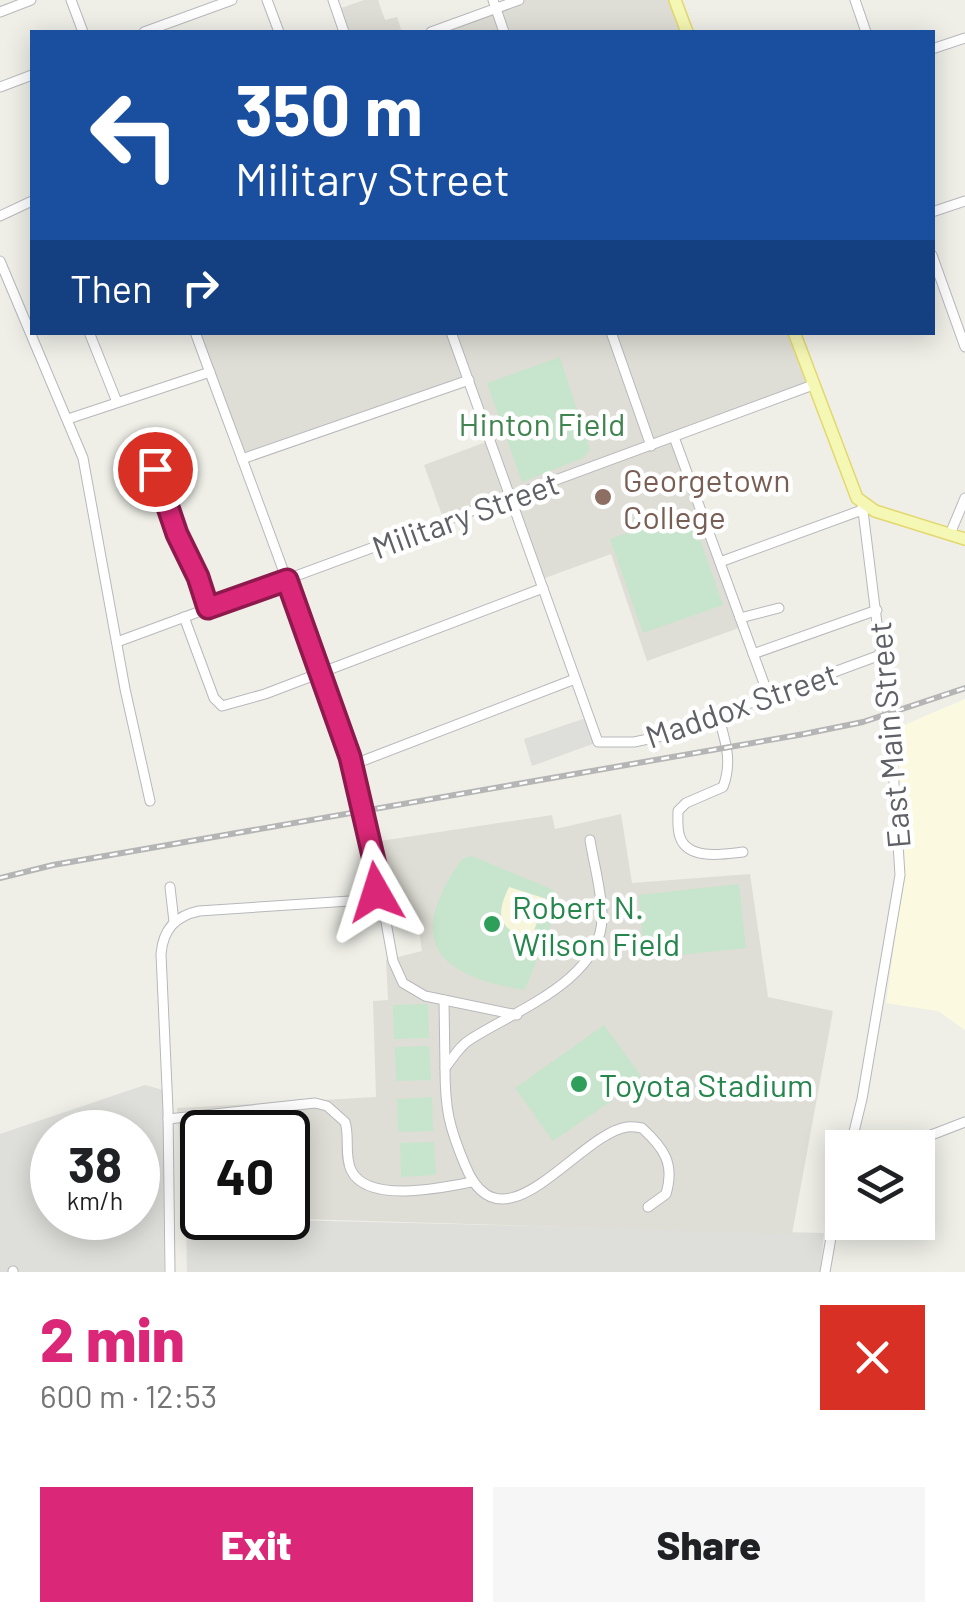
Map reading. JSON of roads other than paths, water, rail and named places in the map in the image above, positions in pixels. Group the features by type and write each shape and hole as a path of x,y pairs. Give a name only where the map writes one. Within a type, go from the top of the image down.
{"main road":[{"path":"676,0 686,30"},
{"name":"East Main Street","path":"795,335 845,474 862,507"},
{"path":"862,507 965,539"}],"street":[{"path":"0,12 31,0"},
{"path":"70,0 82,30"},
{"path":"150,30 232,0"},
{"path":"267,0 278,30"},
{"path":"333,0 343,30"},
{"path":"436,30 495,4 518,0"},
{"path":"855,0 865,30"},
{"path":"495,4 503,30"},
{"path":"935,49 965,38"},
{"path":"0,88 30,76"},
{"path":"935,211 965,200"},
{"path":"0,216 30,202"},
{"path":"0,261 30,331"},
{"path":"935,263 965,348"},
{"path":"32,335 68,419 89,482 150,801"},
{"path":"90,335 117,402"},
{"path":"196,335 352,764 398,976 409,988 444,1000 517,1016"},
{"path":"352,764 575,680 453,335"},
{"path":"612,335 651,446"},
{"path":"68,419 210,372"},
{"path":"242,459 469,380"},
{"name":"Military Street","path":"117,642 814,385"},
{"path":"674,437 769,697"},
{"path":"155,469 208,608"},
{"path":"950,534 965,498"},
{"path":"720,562 862,507"},
{"name":"East Main Street","path":"854,1130 900,875 883,654 862,507"},
{"path":"184,617 219,706 265,694 543,588"},
{"path":"740,618 779,608"},
{"path":"753,654 877,610"},
{"name":"Maddox Street","path":"575,680 598,742 634,742 658,737 883,654"},
{"path":"718,715 728,752 728,775 723,787 686,803 678,811 680,838 700,853 744,852"},
{"path":"445,1068 467,1041 517,1016 569,979 588,960 602,920 590,840"},
{"path":"170,1272 161,954 164,936 174,922 199,911 349,903 372,896 378,880"},
{"path":"170,887 174,922"},
{"path":"444,1000 448,1124 472,1182 482,1194 500,1200 518,1196 603,1137 625,1127 642,1128 658,1143 671,1170 666,1194 648,1207"},
{"path":"168,1118 315,1103 327,1106 344,1122 351,1170 374,1190 438,1188 472,1182"},
{"path":"935,1134 965,1122"},
{"path":"825,1272 830,1240"}],"railway":[{"path":"0,878 53,865 804,734 863,722 965,688"}],"place":[{"name":"Georgetown College","path":"603,497"},
{"name":"Robert N. Wilson Field","path":"492,924"},
{"name":"Toyota Stadium","path":"579,1084"}],"park label":[{"name":"Hinton Field","path":"542,423"}]}
